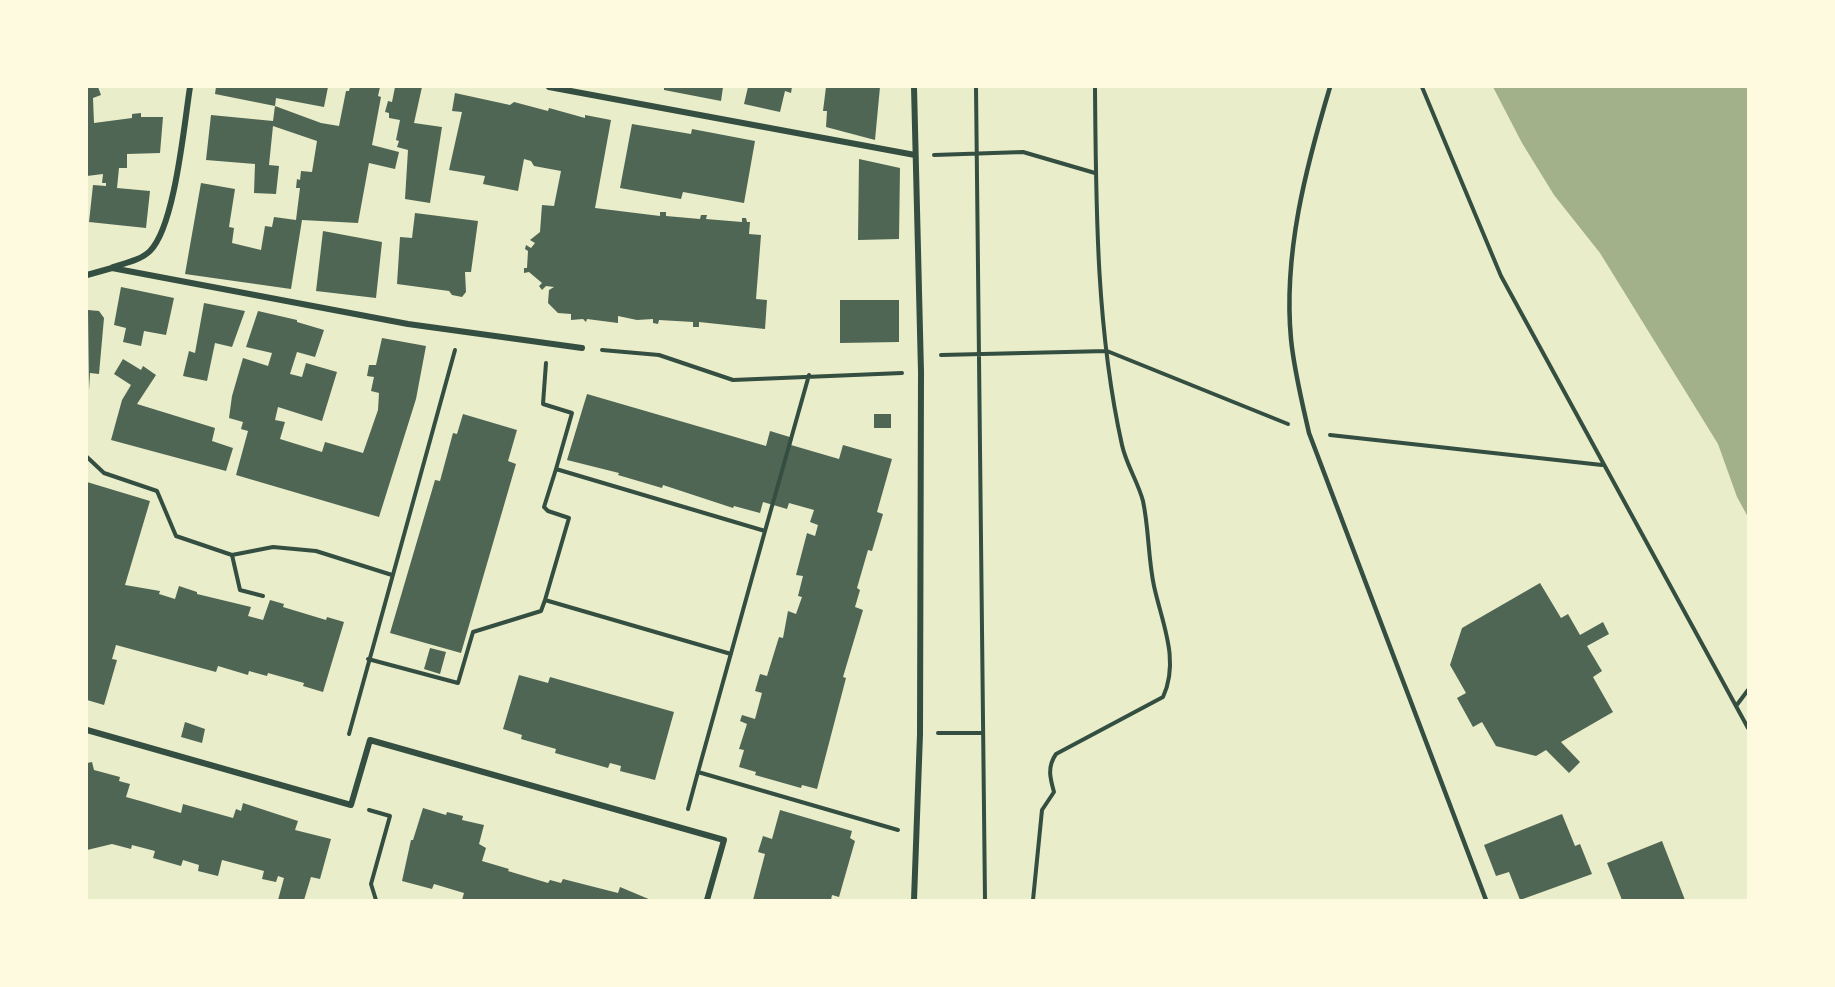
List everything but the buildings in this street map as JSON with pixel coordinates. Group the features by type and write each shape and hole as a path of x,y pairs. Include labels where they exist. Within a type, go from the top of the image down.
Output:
{"street":[{"path":"87,275 139,258 149,252 164,229 190,87"},
{"path":"549,87 915,155"},
{"path":"914,87 921,372 920,734 914,900"},
{"path":"112,268 287,303 460,332 582,348"},
{"path":"87,730 351,805 370,740 724,840 707,900"}],"lane":[{"path":"1330,87 1300,210 1292,262 1291,339 1309,433 1486,900"}],"path":[{"path":"976,87 985,900"},
{"path":"1033,900 1042,810 1054,792 1050,777 1051,761 1056,754 1163,697 1170,683 1166,630 1154,586 1143,500 1122,447 1107,351 1097,241 1095,87"},
{"path":"1422,87 1501,276 1748,728"},
{"path":"915,155 1023,153 1095,172"},
{"path":"370,740 348,734 460,332"},
{"path":"369,659 458,683 473,632 542,611 569,518 548,511 544,507 573,413 543,404 548,344"},
{"path":"582,348 659,355 733,380 921,372"},
{"path":"919,356 1107,351 1309,433 1603,466"},
{"path":"682,828 809,375"},
{"path":"87,457 104,473 157,490 176,536 232,555 273,547 316,551 392,575"},
{"path":"556,469 765,531"},
{"path":"232,555 240,590 263,596"},
{"path":"545,600 731,654"},
{"path":"1736,706 1748,690"},
{"path":"920,734 983,733"},
{"path":"698,772 916,836"},
{"path":"351,805 390,816 371,884 376,900"}],"shaded area":[{"path":"1493,87 1748,87 1748,517 1737,497 1718,444 1600,253 1554,195 1522,143"}]}
